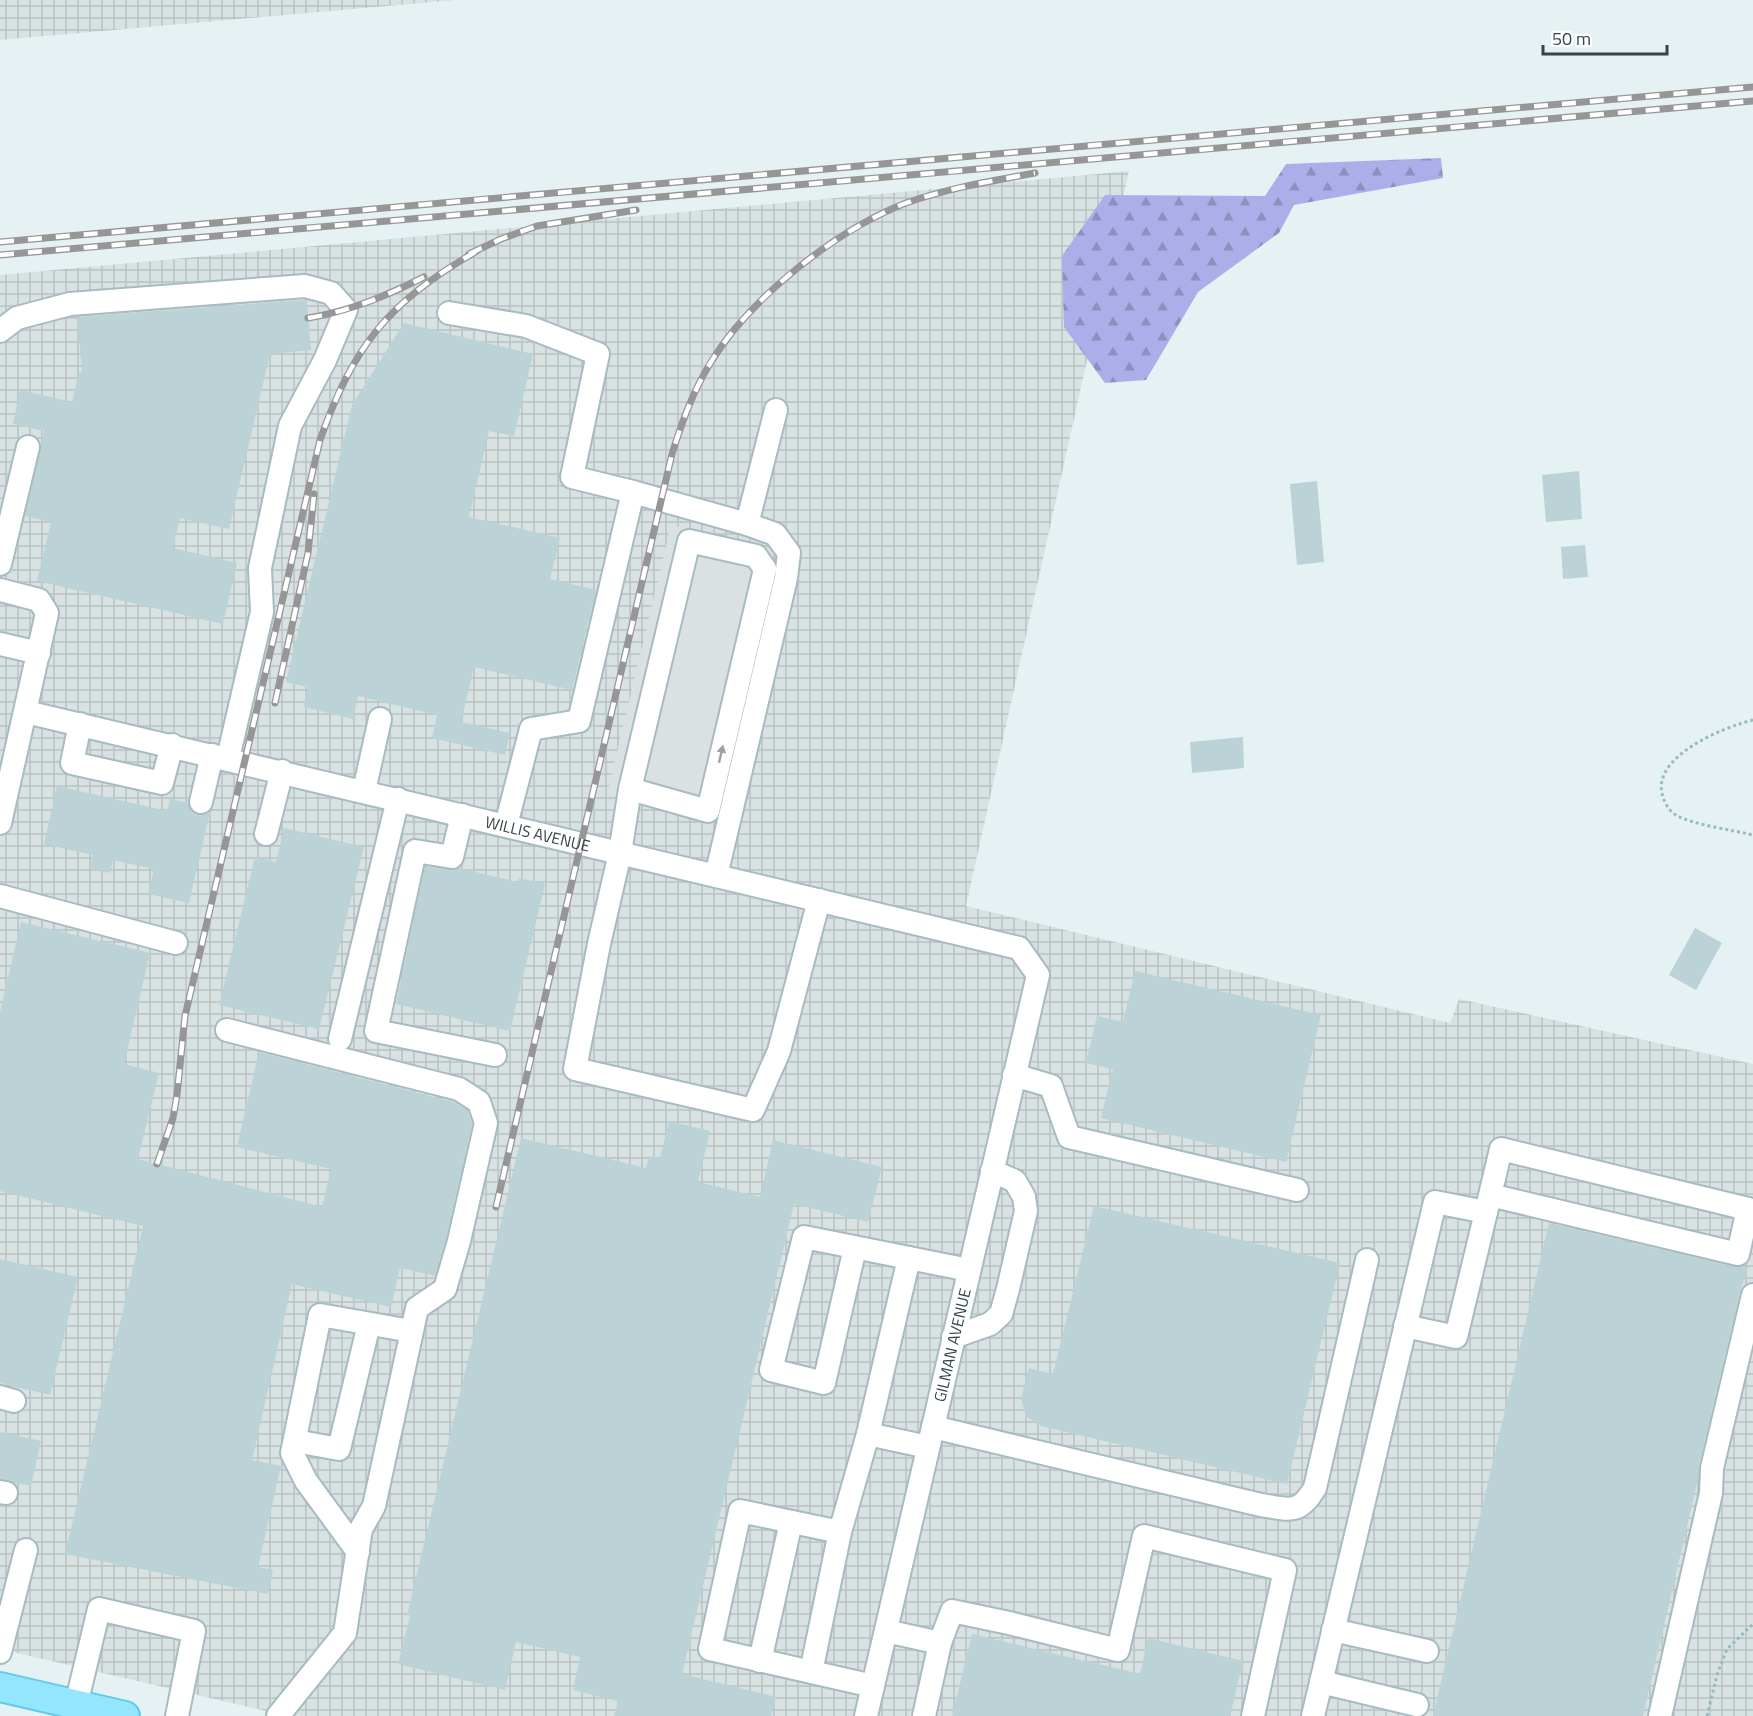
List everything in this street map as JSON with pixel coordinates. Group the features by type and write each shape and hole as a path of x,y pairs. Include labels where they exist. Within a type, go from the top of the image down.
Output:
{"main road":[{"path":"0,1687 125,1716"}],"street":[{"path":"0,331 17,318 70,304 305,286 331,293 346,310 325,360 290,426 260,568 261,612 220,756 201,802"},
{"path":"450,313 526,326 598,354 572,477 747,524 775,534 789,553 786,578 716,876"},
{"path":"747,524 776,410"},
{"path":"0,564 28,447"},
{"path":"506,825 531,729 579,721 633,492"},
{"path":"630,789 708,811 765,569 756,556 689,540 630,789 620,853 575,1069 753,1110 779,1051 819,900"},
{"path":"0,590 39,600 47,613 26,712 3,794 0,823"},
{"path":"0,644 39,653"},
{"name":"WILLIS AVENUE","path":"26,712 220,756 1019,948 1038,975"},
{"path":"364,791 380,719"},
{"path":"80,724 72,763 162,783 172,746"},
{"path":"266,834 282,771"},
{"path":"340,1039 398,799"},
{"path":"462,815 452,857 415,850 376,1031 495,1055"},
{"path":"0,896 176,943"},
{"name":"GILMAN AVENUE","path":"866,1716 1038,975"},
{"path":"227,1030 459,1089 479,1102 486,1123 459,1241 445,1289 417,1308 374,1506 361,1530 345,1633 278,1716"},
{"path":"1014,1075 1051,1086 1069,1137 1297,1190"},
{"path":"1313,1716 1405,1326 1435,1202 1488,1204 1746,1258 1748,1209 1501,1149 1488,1204 1456,1337 1405,1326"},
{"path":"953,1337 990,1324 1001,1314 1016,1256 1026,1211 1024,1197 1015,1181 992,1171"},
{"path":"855,1248 824,1383 771,1370 804,1237 969,1270"},
{"path":"811,1672 840,1532 868,1434 909,1258"},
{"path":"868,1434 930,1437 1261,1505 1291,1509 1298,1507 1305,1504 1315,1488 1367,1260"},
{"path":"1660,1716 1711,1493 1712,1467 1753,1295"},
{"path":"358,1552 306,1481 292,1453 320,1315 411,1331"},
{"path":"295,1441 339,1449 369,1324"},
{"path":"840,1532 740,1512 710,1649 873,1686"},
{"path":"760,1661 791,1522"},
{"path":"924,1716 940,1643 952,1611 1118,1650 1144,1536 1286,1570 1253,1716"},
{"path":"0,1652 26,1550"},
{"path":"76,1705 99,1609 194,1631 177,1716"},
{"path":"1333,1630 1427,1651"},
{"path":"886,1631 940,1643"},
{"path":"1321,1682 1417,1705"}],"path":[{"path":"1753,720 1733,725 1700,740 1674,761 1664,776 1660,790 1674,815 1753,835"},
{"path":"1707,1716 1717,1675 1727,1649 1753,1624"}],"shaded area":[{"path":"0,0 455,0 0,40"},
{"path":"1129,171 966,906 1450,1023 1459,999 1753,1064 1753,1716 287,1716 0,1649 0,275"},
{"path":"671,525 764,548 773,561 715,819 607,794"}],"green space":[{"path":"1441,158 1443,178 1294,205 1279,233 1198,292 1146,380 1105,383 1064,327 1062,256 1105,195 1265,196 1286,164"}],"building":[{"path":"307,300 311,350 270,354 229,529 180,518 173,548 237,563 223,624 37,581 51,522 25,516 44,431 13,424 20,390 72,402 79,373 82,371 77,317"},
{"path":"404,323 533,354 514,436 489,431 469,517 560,538 550,579 596,590 572,690 474,667 461,722 510,733 505,755 432,738 437,715 358,696 353,719 304,707 308,687 286,682 352,405"},
{"path":"1579,471 1582,519 1546,522 1542,475"},
{"path":"1317,481 1324,562 1297,565 1290,484"},
{"path":"1585,545 1588,577 1563,579 1561,547"},
{"path":"1243,737 1244,768 1192,773 1190,742"},
{"path":"57,786 167,811 170,799 188,803 191,811 197,815 210,812 189,903 148,894 154,869 113,860 110,873 90,868 93,855 44,844"},
{"path":"284,828 364,847 319,1029 219,1005 255,857 276,862"},
{"path":"425,866 450,870 459,868 518,882 519,878 545,884 510,1031 396,1004"},
{"path":"21,922 150,953 124,1064 159,1073 138,1159 322,1207 331,1169 237,1147 259,1052 454,1102 468,1111 472,1124 435,1276 400,1268 391,1307 292,1284 252,1460 281,1466 258,1567 273,1570 268,1594 65,1554 143,1226 0,1191 0,1012"},
{"path":"1695,928 1722,943 1696,990 1669,975"},
{"path":"1135,971 1321,1015 1286,1162 1101,1118 1113,1069 1086,1063 1097,1016 1123,1022"},
{"path":"669,1121 710,1131 698,1182 760,1197 773,1140 882,1167 868,1222 794,1204 682,1674 776,1697 771,1716 614,1716 618,1701 573,1690 580,1657 516,1642 505,1690 398,1664 410,1616 407,1615 521,1138 646,1168 649,1156 660,1158"},
{"path":"1094,1206 1340,1263 1287,1484 1041,1426 1026,1416 1021,1399 1029,1368 1053,1374"},
{"path":"1549,1223 1735,1267 1748,1267 1699,1465 1698,1479 1643,1716 1433,1716"},
{"path":"0,1259 78,1277 50,1395 0,1383"},
{"path":"0,1432 41,1441 31,1486 0,1479"},
{"path":"972,1634 1140,1674 1148,1638 1243,1661 1230,1716 952,1716"}],"railway":[{"path":"0,242 1753,87"},
{"path":"0,255 1753,101"},
{"path":"496,1207 672,454 699,384 711,362 748,314 797,269 851,230 906,203 938,193 1035,173"},
{"path":"469,254 537,226 636,210"},
{"path":"157,1164 173,1118 185,1016 320,440 346,377 361,351 378,329 420,289 477,251"},
{"path":"308,318 368,302 424,277"},
{"path":"275,703 308,553 314,494"}]}
